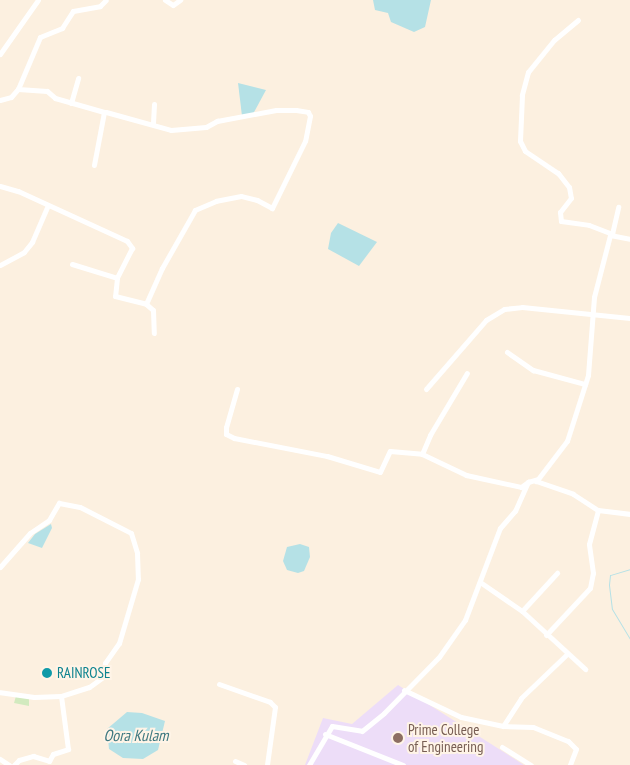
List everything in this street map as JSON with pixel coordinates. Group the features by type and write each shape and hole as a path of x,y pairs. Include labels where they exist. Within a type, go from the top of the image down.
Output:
{"street":[{"path":"0,54 38,0"},
{"path":"0,100 11,97 18,89 40,37 62,28 74,11 100,6 106,0"},
{"path":"165,0 173,5 180,0"},
{"path":"578,20 554,40 528,72 522,95 520,141 525,151 558,174 569,187 571,198 560,212 561,221 589,225 630,239"},
{"path":"71,103 78,78"},
{"path":"18,89 47,91 71,103 104,112 94,165"},
{"path":"152,123 154,104"},
{"path":"106,112 152,123 171,130 206,127 217,121 276,110 308,112 310,116 306,141 272,208 257,200 241,196 216,201 195,210 162,268 146,304"},
{"path":"0,186 18,190 127,241 132,248 117,278 115,296 146,304 155,312 154,333"},
{"path":"0,265 24,252 32,242 48,205"},
{"path":"237,389 226,428 226,434 234,438 327,456 380,472 390,451 422,454 466,475 521,486 538,479 567,441 585,384 596,284 612,234 618,207"},
{"path":"72,264 117,278"},
{"path":"426,389 494,314 522,307 594,312 630,318"},
{"path":"507,352 533,370 585,384"},
{"path":"422,454 430,435 467,373"},
{"path":"538,479 536,480 573,494 598,510 630,514"},
{"path":"310,765 325,734 332,726 362,730 384,713 404,690 439,657 465,620 480,582 491,544 514,511 528,482"},
{"path":"0,568 30,533 49,520 59,503 80,508 131,533 137,552 138,579 119,644 105,663 103,677 89,687 61,696 34,697 0,692"},
{"path":"546,635 590,588 593,573 589,544 598,510"},
{"path":"522,612 557,573"},
{"path":"480,582 522,612 585,669"},
{"path":"503,726 522,698 567,654"},
{"path":"219,684 270,702 275,707 267,765"},
{"path":"404,690 460,716 503,726 534,727 568,740 576,749 570,765"},
{"path":"14,765 19,760 33,756 50,761 53,754 68,749 61,696"},
{"path":"325,734 403,765"},
{"path":"502,747 531,765"},
{"path":"0,759 9,765"},
{"path":"235,761 244,765"}],"shaded area":[{"name":"Prime College of Engineering","path":"398,685 524,765 305,765 323,718 352,724"}],"green space":[{"path":"16,696 29,697 29,706 14,703"}],"water":[{"path":"373,0 431,0 425,27 414,32 391,22 388,13 375,10"},
{"path":"238,83 266,90 253,114 242,116"},
{"path":"338,223 377,242 359,266 328,249 331,233"},
{"path":"51,524 52,528 42,548 28,543 35,534"},
{"path":"300,544 309,547 310,557 304,571 298,573 287,570 283,561 287,547"},
{"name":"Oora Kulam","path":"127,712 142,713 165,721 158,750 143,759 123,758 109,749 107,729"}],"waterway":[{"path":"630,569 610,575 609,585 612,609 630,639"}],"place":[{"name":"RAINROSE","path":"47,673"},
{"name":"Prime College of Engineering","path":"398,738"}]}
